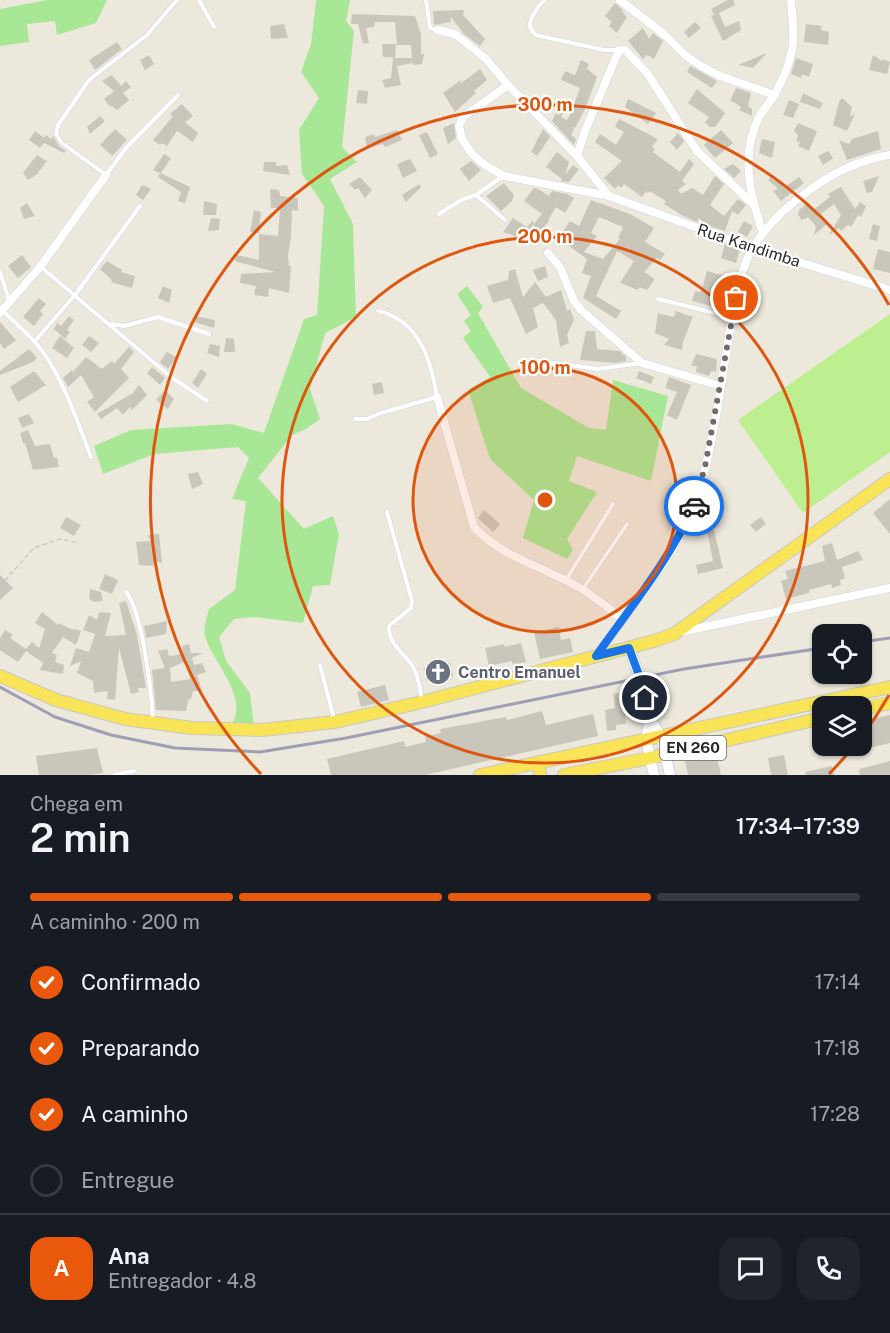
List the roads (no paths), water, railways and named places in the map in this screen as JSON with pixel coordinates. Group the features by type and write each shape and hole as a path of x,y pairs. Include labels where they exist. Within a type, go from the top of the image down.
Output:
{"main road":[{"path":"0,676 56,700 125,719 153,724 209,729 262,730 335,723 629,648 674,634 890,479"},
{"name":"EN 260","path":"480,775 539,769 646,739 890,687"},
{"path":"872,707 890,703"},
{"name":"EN 260","path":"564,775 650,758 812,720"}],"street":[{"path":"763,234 753,204 747,166 750,145 759,117 775,94 793,43 791,0"},
{"path":"625,2 685,55 701,66 720,76 775,94"},
{"path":"438,30 455,34 486,59 577,156 609,196"},
{"path":"577,156 585,130 619,50 625,50 647,74 697,151 753,204"},
{"path":"504,176 472,154 462,140 459,126 469,112 508,85"},
{"path":"596,656 673,546 697,499 721,386 732,318 741,279 753,248 780,213 817,185 842,170 869,159 890,155"},
{"path":"1,312 40,267 106,175"},
{"name":"Rua Kandimba","path":"504,176 609,196 753,248 890,290"},
{"path":"548,253 560,267 574,301 581,310 642,363 721,386"},
{"path":"437,397 474,527 483,537 583,590 623,619"},
{"path":"674,634 890,588"},
{"path":"629,648 640,678 650,718 661,736 670,775"},
{"path":"650,718 646,739 654,775"}],"lane":[{"path":"177,0 147,35 89,80 56,129 56,134 62,143 106,175 126,148 178,95"},
{"path":"199,0 214,27"},
{"path":"426,0 430,28 438,30"},
{"path":"544,0 531,18 529,25 531,32 604,50 619,50"},
{"path":"439,214 461,200 476,195 504,176"},
{"path":"476,195 505,220"},
{"path":"35,341 75,295 140,206"},
{"path":"40,267 171,377 207,401"},
{"path":"0,272 10,302"},
{"path":"658,299 732,318"},
{"path":"355,419 367,419 437,397 428,358 414,333 392,314 378,311"},
{"path":"1,312 35,341 49,362 70,404 90,457"},
{"path":"110,324 124,326 158,317 208,334"},
{"path":"539,361 598,369 642,363"},
{"path":"565,580 613,504"},
{"path":"387,512 412,601 411,608 389,626 389,634 396,648 417,675 422,702"},
{"path":"583,590 627,524"},
{"path":"126,592 132,598 143,644 151,691 153,724"},
{"path":"320,665 335,723"},
{"path":"114,775 134,771"}],"railway":[{"path":"872,640 890,638"},
{"path":"0,687 55,717 111,735 175,748 260,752 346,738 684,669 812,650"}],"place":[{"name":"Centro Emanuel","path":"438,672"}]}
